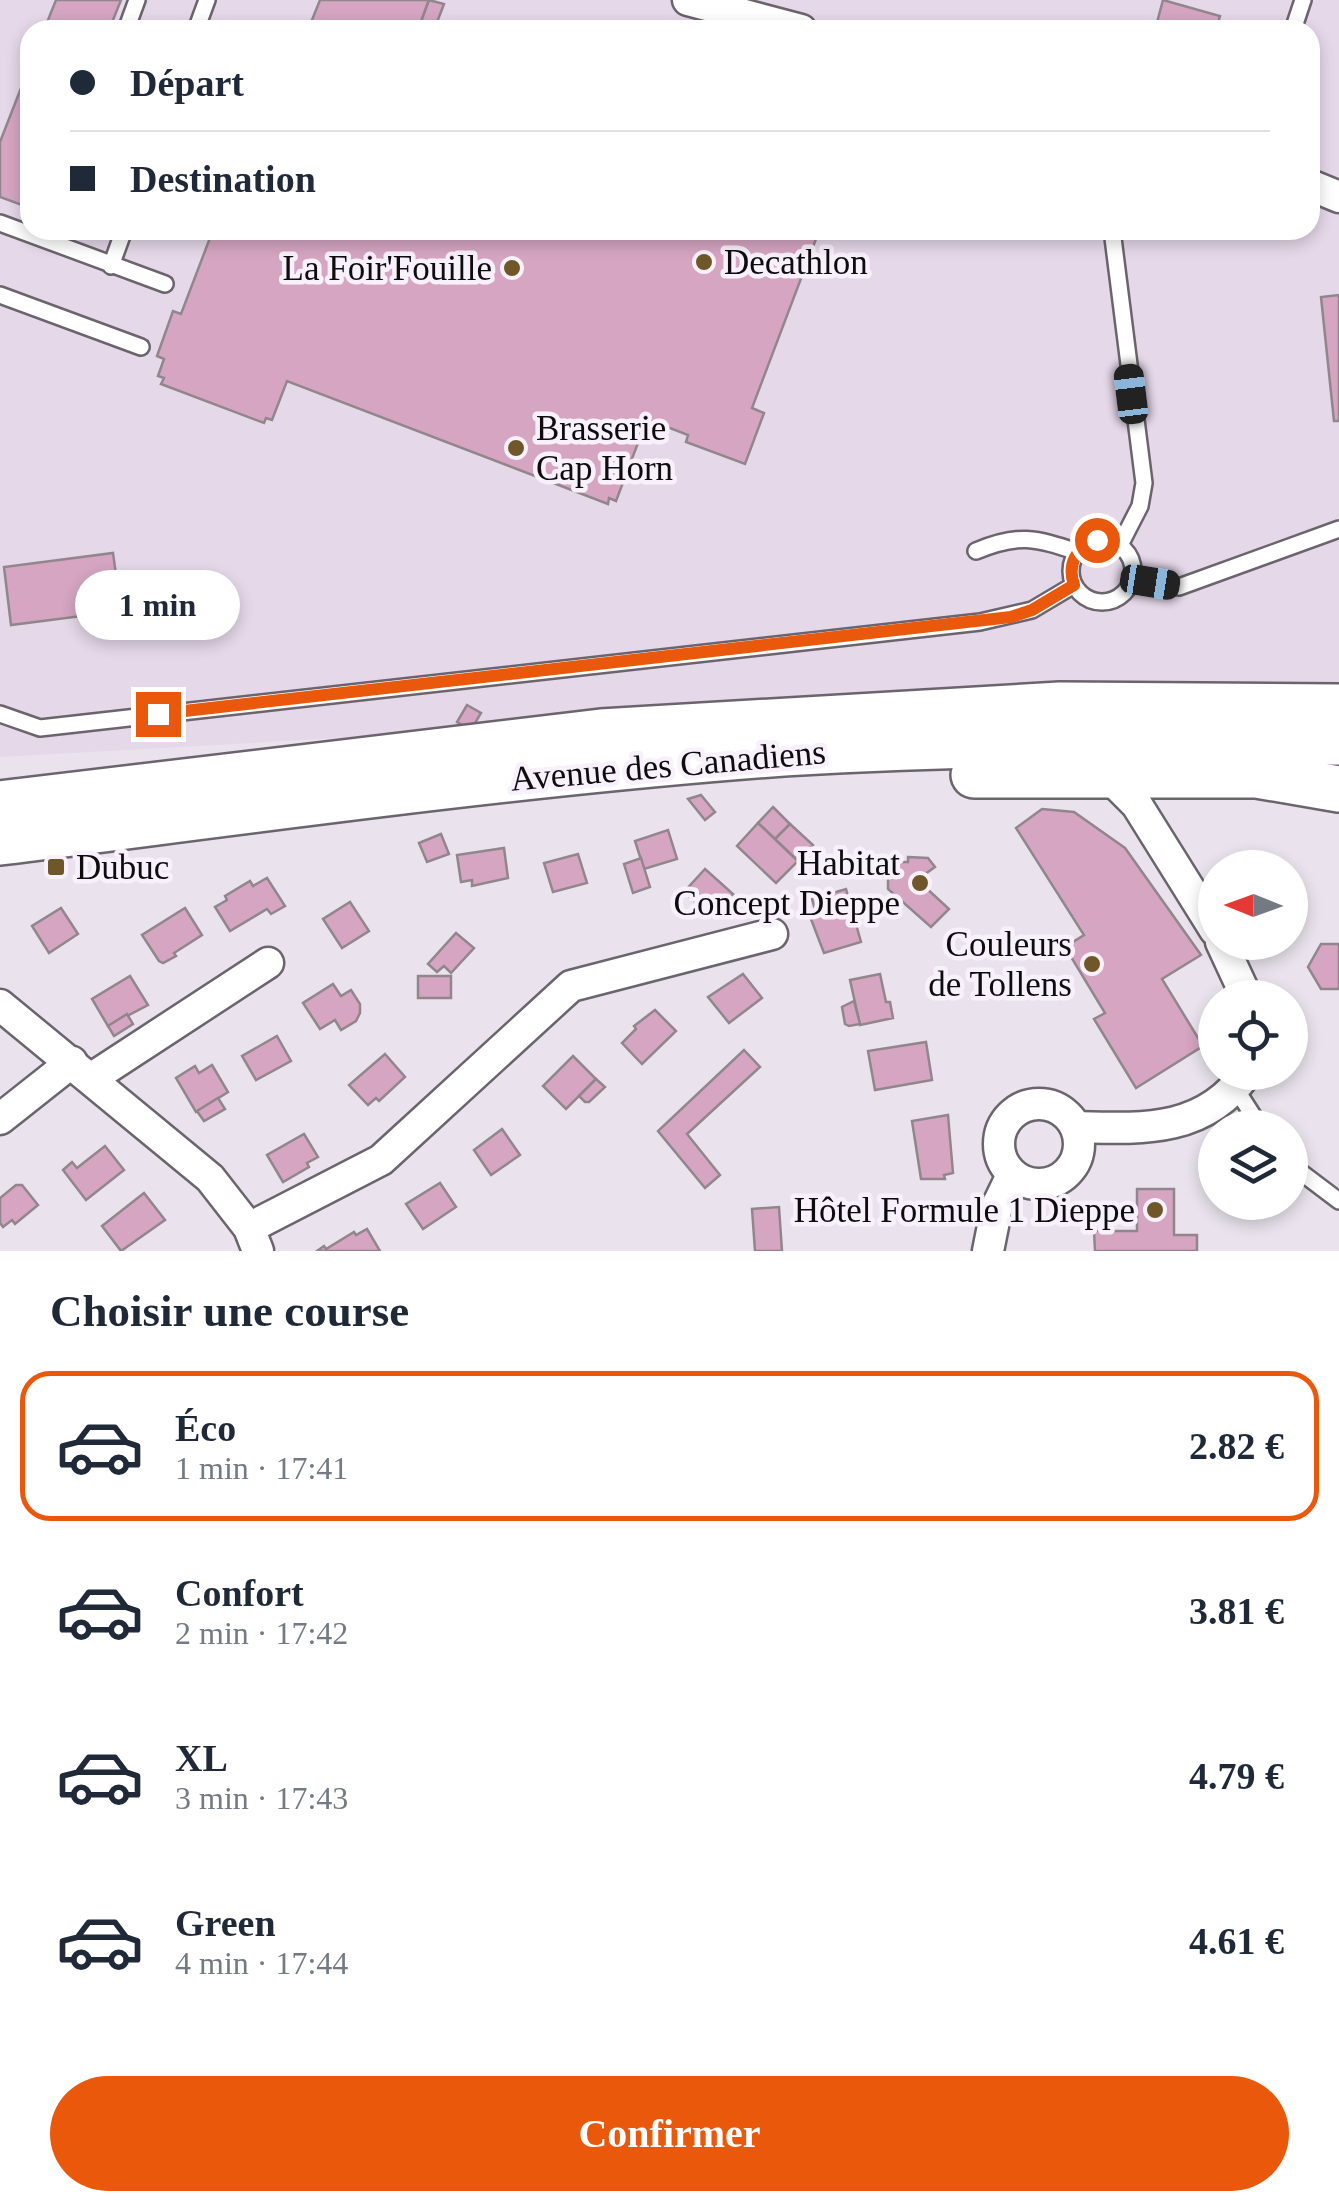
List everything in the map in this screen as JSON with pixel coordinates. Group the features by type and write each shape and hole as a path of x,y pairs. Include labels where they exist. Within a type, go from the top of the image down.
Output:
{"main road":[{"path":"1060,705 1339,682"},
{"name":"Avenue des Canadiens","path":"0,804 602,732 1060,705 1339,707"},
{"name":"Avenue des Canadiens","path":"0,842 486,781 741,756 1096,742 1339,742"},
{"path":"741,756 780,775 1257,775 1339,789"}],"street":[{"path":"688,0 763,20"},
{"path":"1106,775 1136,806 1198,903"},
{"path":"0,1005 210,1178 254,1240 382,1160 571,986 772,934"},
{"path":"0,1119 268,962"},
{"path":"1076,1126 1162,1126 1206,1113 1230,1090"},
{"path":"1046,1103 1062,1110 1076,1126 1085,1168 1060,1179 1037,1185 1012,1175 998,1152 1000,1129 1018,1108 1046,1103"},
{"path":"988,1251 997,1206 1012,1175"}],"lane":[{"path":"59,240 112,266 165,284"},
{"path":"112,266 121,240"},
{"path":"1113,240 1144,483 1140,506 1120,545"},
{"path":"0,294 142,347"},
{"path":"1133,577 1179,587 1339,528"},
{"path":"976,552 1004,539 1030,537 1078,552"},
{"path":"1097,540 1120,545 1131,559 1133,577 1124,594 1106,602 1088,599 1074,585 1072,566 1078,552 1097,540"},
{"path":"0,714 40,728 980,622 1032,610 1074,585"},
{"path":"1308,1178 1339,1201"}],"shaded area":[{"path":"0,0 1339,0 1339,682 0,757"}],"building":[{"path":"56,0 121,0 113,20 48,20"},
{"path":"320,0 429,0 422,20 312,20"},
{"path":"429,0 444,4 438,20 422,20"},
{"path":"1163,0 1220,16 1219,20 1158,20"},
{"path":"20,91 20,204 0,197 0,142"},
{"path":"209,240 816,240 752,408 764,413 745,464 686,442 688,435 647,419 616,501 609,498 608,504 287,381 272,420 266,418 264,423 161,384 164,378 158,376 164,359 157,356 173,311 181,314"},
{"path":"1339,295 1339,421 1334,421 1321,297"},
{"path":"113,553 121,611 11,625 4,567"},
{"path":"467,705 481,713 471,730 457,722"},
{"path":"701,795 715,812 705,820 688,799"},
{"path":"773,807 790,824 775,839 758,823"},
{"path":"1042,809 1074,812 1125,848 1198,951 1198,957 1162,979 1198,1038 1198,1049 1136,1088 1094,1019 1105,1013 1065,947 1084,935 1016,828"},
{"path":"758,823 798,861 776,883 737,846"},
{"path":"790,824 813,845 798,861 775,839"},
{"path":"668,830 677,859 644,869 635,841"},
{"path":"441,834 449,854 427,862 419,843"},
{"path":"504,848 508,878 472,886 472,880 461,882 457,855"},
{"path":"578,854 587,883 553,892 544,863"},
{"path":"908,857 928,858 935,867 921,877 924,886 949,909 931,927 888,889 888,862 908,862"},
{"path":"641,858 650,887 633,893 624,864"},
{"path":"705,869 733,894 712,917 684,892"},
{"path":"267,878 285,906 271,914 267,909 230,931 215,907 250,881 253,886"},
{"path":"846,889 861,942 824,953 809,914 816,913 812,899"},
{"path":"350,902 369,931 342,948 323,919"},
{"path":"61,908 78,934 49,953 32,926"},
{"path":"185,908 202,935 163,963 142,935"},
{"path":"456,933 474,948 451,973 444,966 437,972 428,964"},
{"path":"1321,944 1339,944 1339,989 1321,989 1308,967"},
{"path":"743,974 762,998 729,1023 708,997"},
{"path":"880,974 893,1018 860,1025 850,980"},
{"path":"130,976 148,1005 108,1026 92,999"},
{"path":"418,976 451,976 451,998 418,998"},
{"path":"333,984 341,996 351,990 360,1004 360,1013 356,1021 341,1030 335,1020 320,1029 303,1003"},
{"path":"854,1001 860,1024 849,1026 845,1024 842,1007"},
{"path":"655,1010 676,1031 642,1064 622,1043 636,1029 634,1026"},
{"path":"127,1014 133,1024 114,1036 108,1026"},
{"path":"277,1036 291,1061 256,1080 242,1056"},
{"path":"926,1042 932,1080 875,1090 868,1051"},
{"path":"744,1050 760,1067 687,1134 720,1175 705,1188 658,1131"},
{"path":"385,1054 405,1077 379,1101 376,1098 368,1105 349,1085"},
{"path":"573,1056 596,1079 566,1109 543,1086"},
{"path":"212,1065 228,1092 196,1112 176,1078 195,1066 199,1073"},
{"path":"596,1079 605,1087 585,1102 579,1096"},
{"path":"218,1098 225,1109 204,1121 197,1111"},
{"path":"948,1115 953,1173 944,1175 945,1179 921,1179 912,1121"},
{"path":"502,1129 520,1155 491,1175 474,1150"},
{"path":"304,1134 318,1157 283,1182 267,1155"},
{"path":"105,1146 124,1170 86,1200 63,1170 72,1162 77,1168"},
{"path":"440,1183 456,1207 423,1229 406,1204"},
{"path":"16,1185 22,1185 38,1205 15,1224 12,1220 3,1227 0,1198"},
{"name":"Hôtel Formule 1 Dieppe","path":"1137,1189 1174,1189 1174,1235 1197,1235 1197,1251 1095,1251 1094,1231 1137,1231"},
{"path":"144,1193 165,1220 121,1251 102,1226"},
{"path":"779,1207 782,1251 755,1251 752,1209"},
{"path":"367,1229 380,1251 317,1251 354,1232 356,1235"}],"place":[{"name":"Decathlon","path":"704,262"},
{"name":"La Foir'Fouille","path":"512,268"},
{"name":"Brasserie Cap Horn","path":"516,448"},
{"name":"Dubuc","path":"56,867"},
{"name":"Habitat Concept Dieppe","path":"920,883"},
{"name":"Couleurs de Tollens","path":"1092,964"},
{"name":"Hôtel Formule 1 Dieppe","path":"1155,1210"}],"route":[{"path":"158,714 1011,617 1032,610 1074,585 1071,570 1075,556 1086,544 1097,540"}]}
